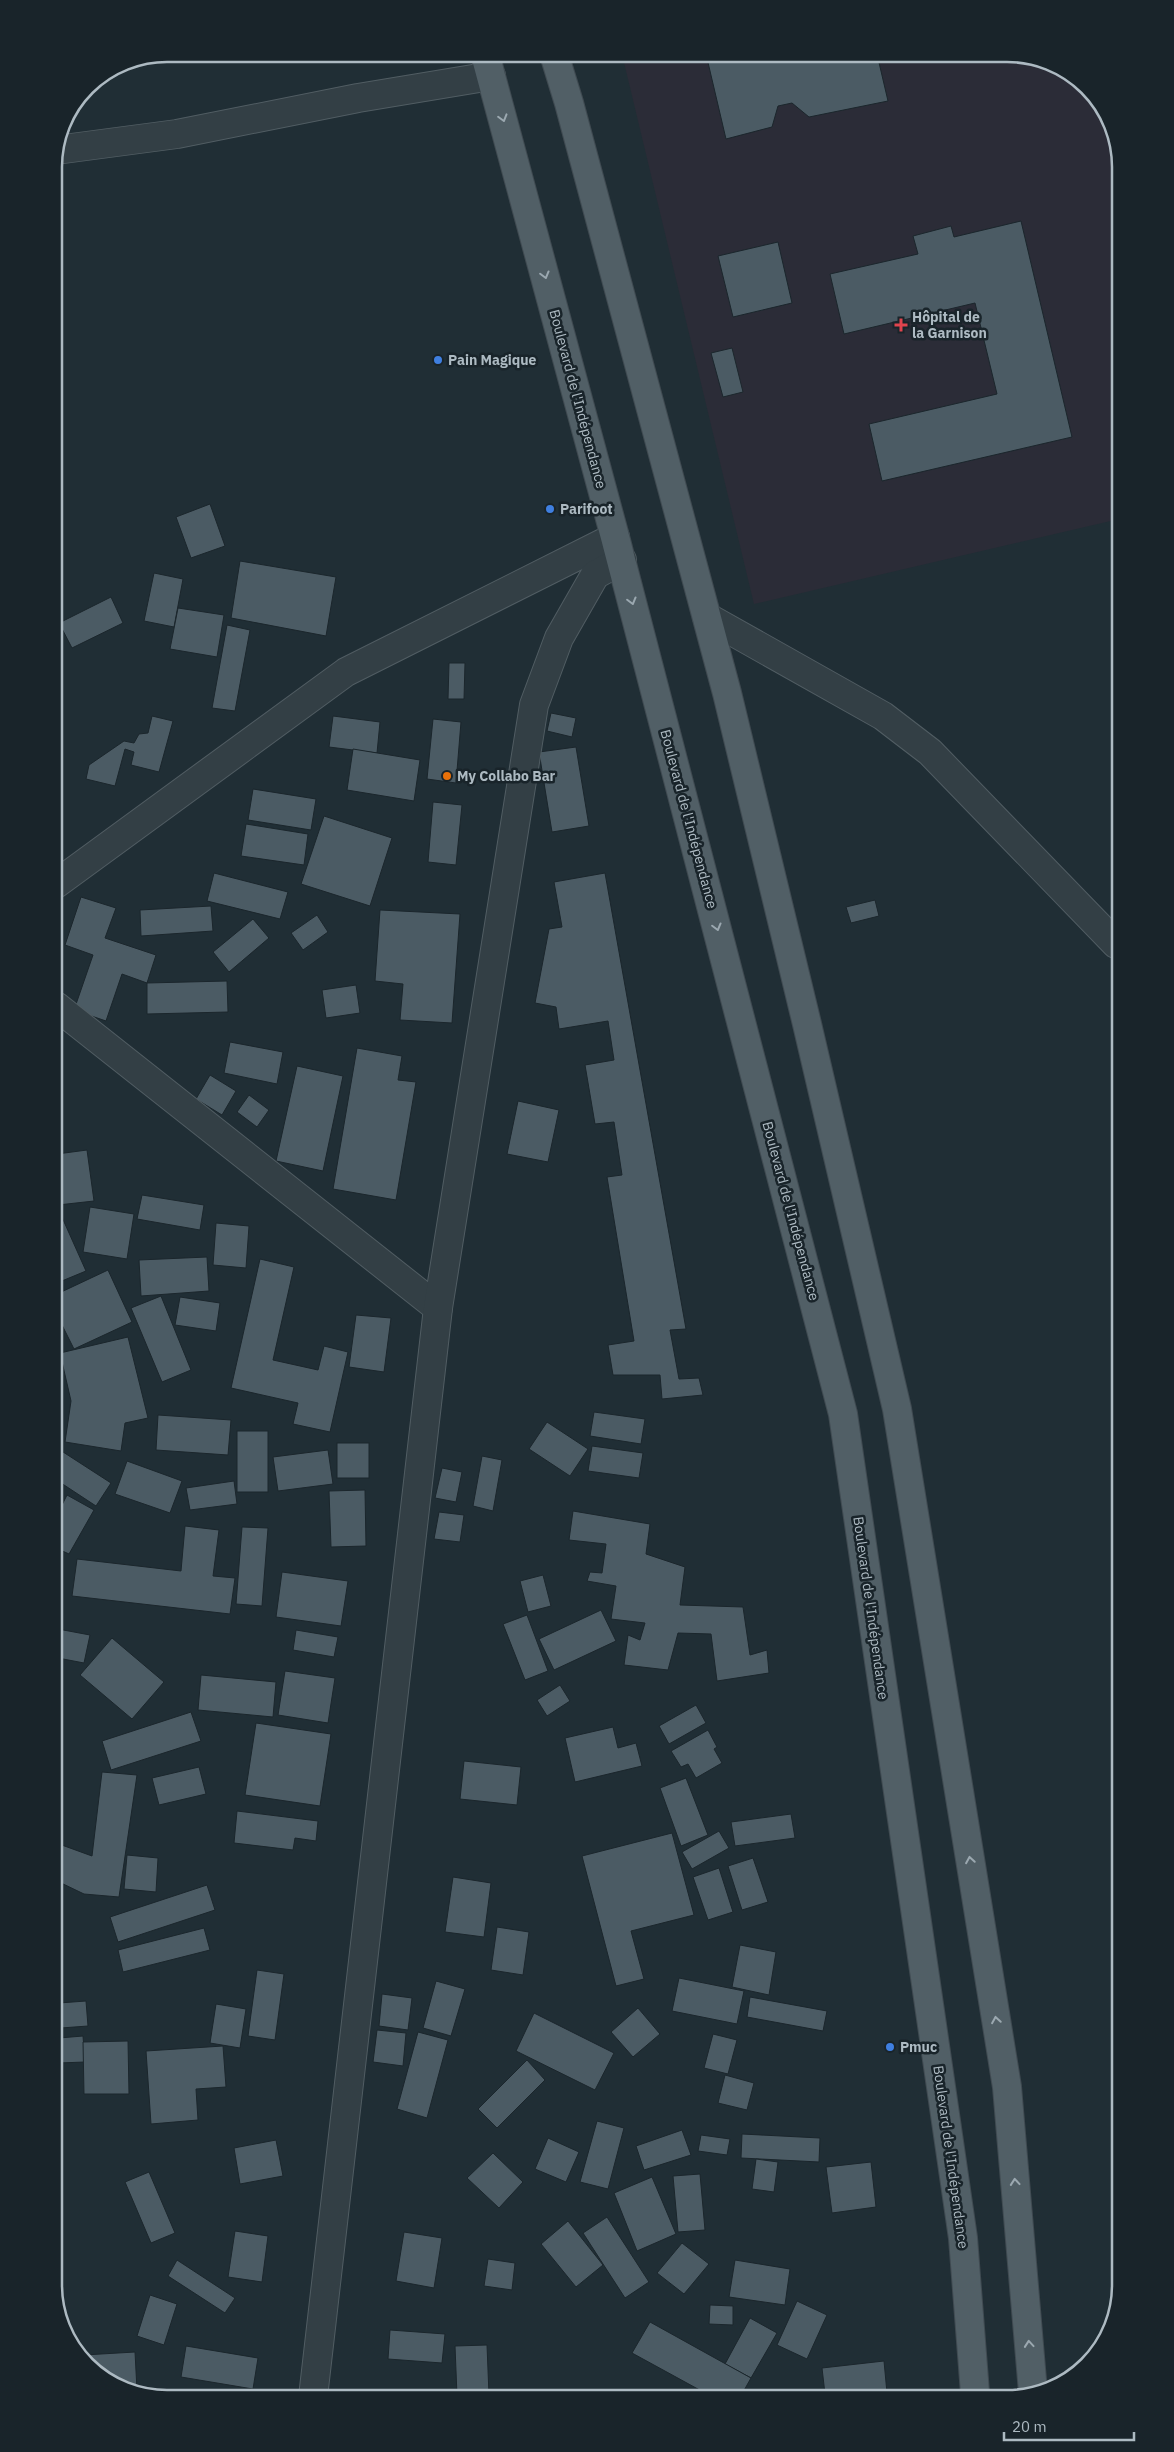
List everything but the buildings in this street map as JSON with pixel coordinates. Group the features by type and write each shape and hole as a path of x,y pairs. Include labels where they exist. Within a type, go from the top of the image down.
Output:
{"main road":[{"path":"557,63 707,618 808,1024 897,1409 1007,2087 1032,2386"},
{"name":"Boulevard de l'Indépendance","path":"488,65 618,549 843,1414 963,2238 975,2390"}],"street":[{"path":"65,149 177,134 358,98 488,65"},
{"path":"63,879 346,672 618,549"},
{"path":"314,2389 438,1308 534,705 559,638 595,575 618,549"},
{"path":"707,618 883,716 930,752 1112,940"},
{"path":"63,1011 438,1308"}],"shaded area":[{"name":"Hôpital de la Garnison","path":"624,63 1013,63 1047,70 1070,84 1090,104 1104,127 1112,167 1112,521 754,604"}],"place":[{"name":"Hôpital de la Garnison","path":"901,325"},
{"name":"Pain Magique","path":"438,360"},
{"name":"Parifoot","path":"550,509"},
{"name":"My Collabo Bar","path":"447,776"},
{"name":"Pmuc","path":"890,2047"}]}
